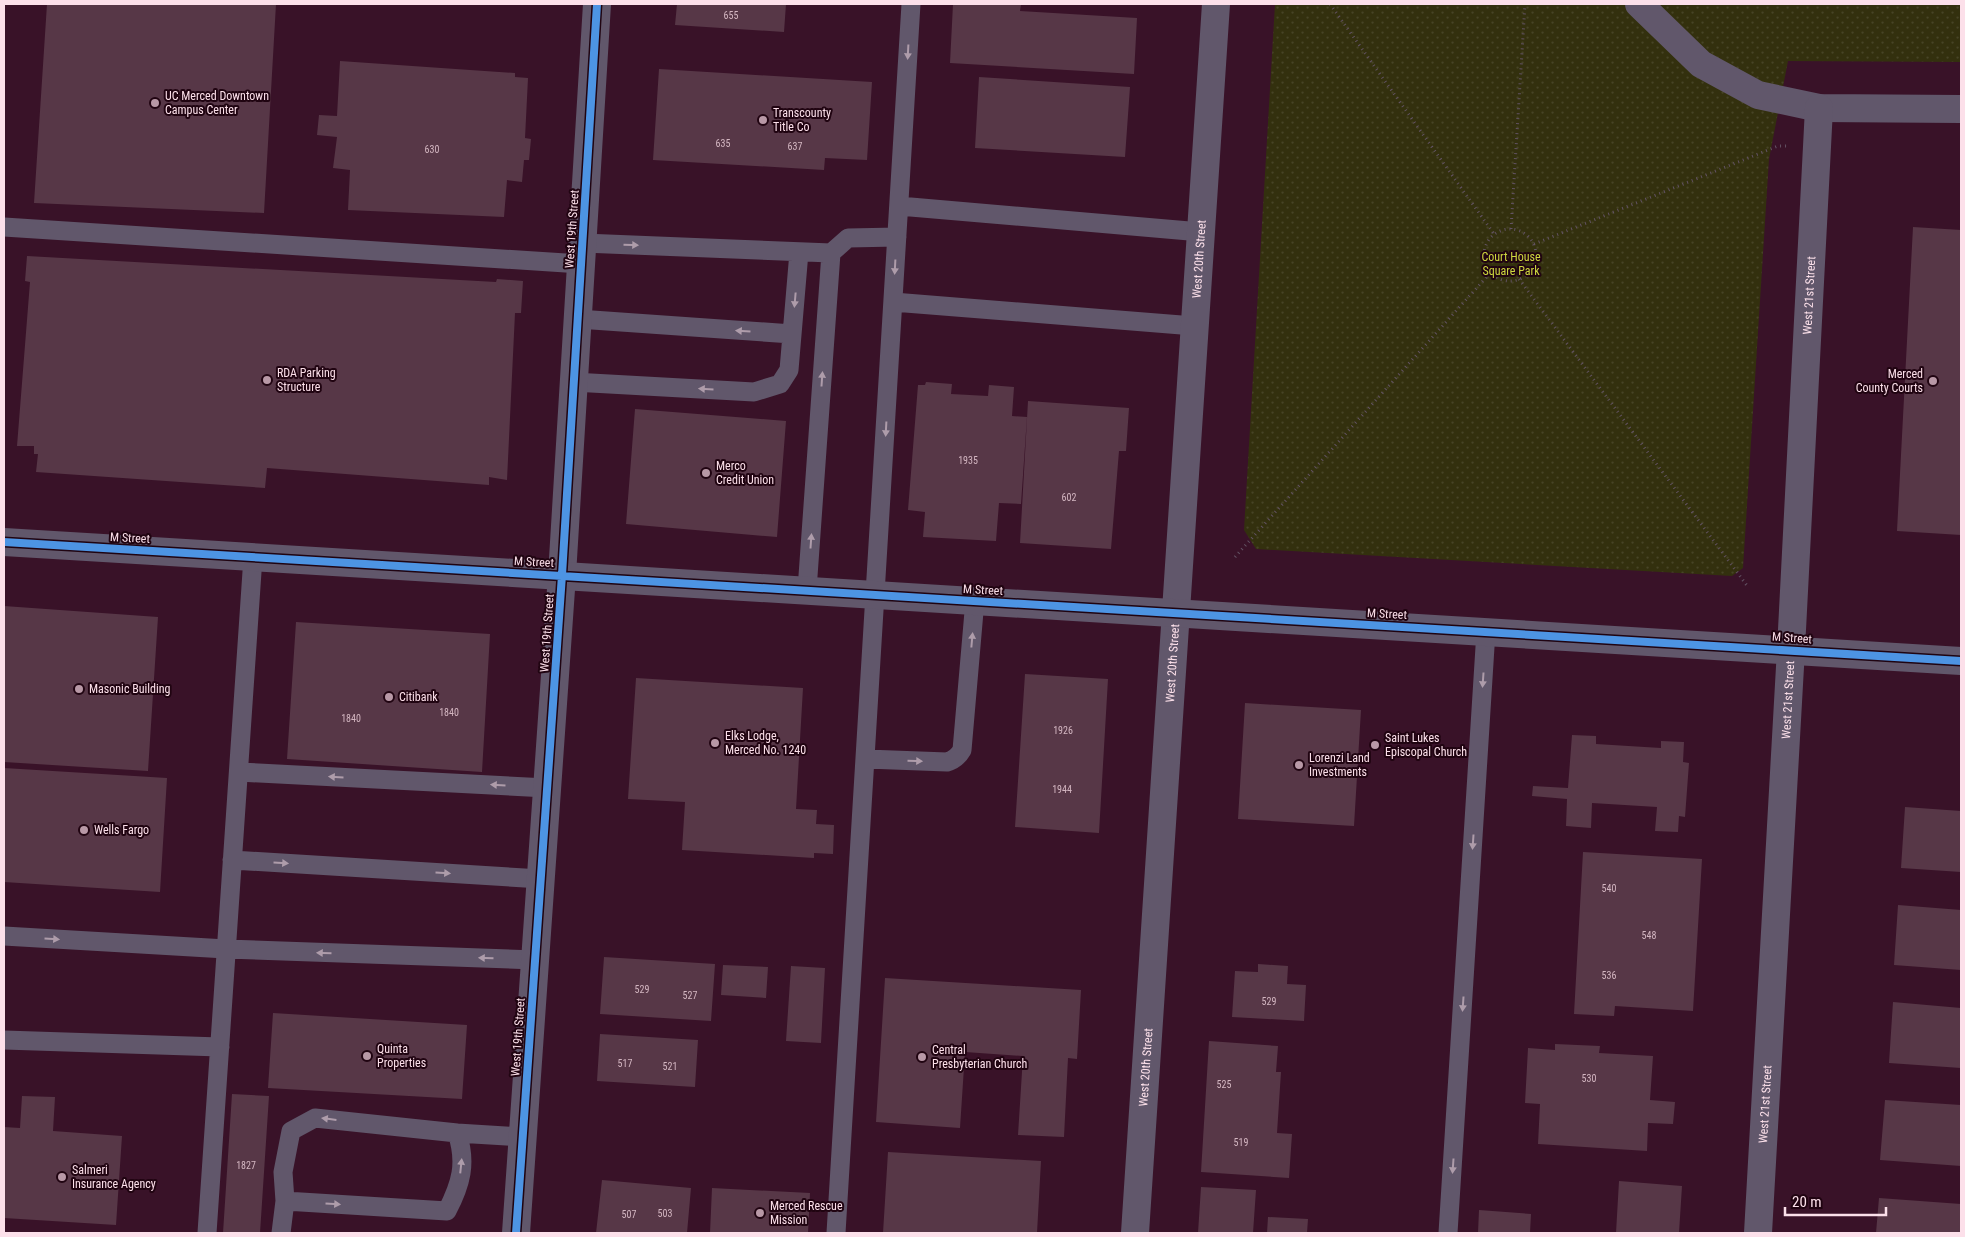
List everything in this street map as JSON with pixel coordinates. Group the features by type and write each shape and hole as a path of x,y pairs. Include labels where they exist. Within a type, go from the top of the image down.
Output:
{"street":[{"name":"West 19th Street","path":"516,1233 562,575 597,4"},
{"name":"West 20th Street","path":"1135,1233 1216,4"},
{"path":"1640,4 1701,64 1758,95 1819,108 1961,109"},
{"name":"West 21st Street","path":"1758,1233 1819,108"},
{"name":"M Street","path":"4,542 1961,660"}],"lane":[{"path":"836,1233 911,4"},
{"path":"899,206 1201,232"},
{"path":"4,226 582,254 831,253 848,238 897,237"},
{"path":"574,382 754,392 780,384 789,370 799,252"},
{"path":"807,590 831,253"},
{"path":"893,302 1194,326"},
{"path":"578,319 792,334"},
{"path":"207,1233 253,556"},
{"path":"866,759 947,762 959,755 962,750 975,600"},
{"path":"1448,1233 1486,631"},
{"path":"239,772 547,788"},
{"path":"232,860 541,878"},
{"path":"4,936 226,949 535,960"},
{"path":"4,1040 220,1047"},
{"path":"281,1233 285,1201 283,1172 291,1131 315,1118 522,1138"},
{"path":"285,1201 447,1211 459,1188 463,1151 457,1133"}],"path":[{"path":"1330,4 1494,234"},
{"path":"1511,229 1525,4"},
{"path":"1534,244 1778,146 1817,146"},
{"path":"1511,229 1525,233 1534,244 1537,252 1536,261 1527,275 1519,279 1504,280 1491,272 1486,265 1484,257 1488,241 1494,234 1511,229"},
{"path":"1235,557 1491,272"},
{"path":"1519,279 1748,587"}],"green space":[{"name":"Court House Square Park","path":"1275,4 1961,4 1961,62 1788,61 1769,159 1743,568 1732,576 1256,549 1244,530"}],"building":[{"name":"UC Merced Downtown Campus Center","path":"47,4 276,4 264,213 34,203"},
{"path":"677,4 786,4 784,32 675,25"},
{"path":"953,4 1021,4 1020,11 1137,18 1134,74 950,63"},
{"path":"340,61 515,73 515,77 528,78 525,138 531,139 529,160 524,160 522,182 507,180 504,217 348,210 350,170 333,168 337,137 317,135 319,115 337,116"},
{"name":"Transcounty Title Co","path":"659,69 872,82 867,160 825,158 824,170 653,160"},
{"path":"979,77 1130,87 1125,157 975,148"},
{"name":"Merced County Courts","path":"1913,227 1961,230 1961,535 1897,531"},
{"name":"RDA Parking Structure","path":"27,256 496,282 497,279 523,281 521,313 515,313 507,480 489,477 489,485 267,468 265,488 36,472 38,454 34,454 34,446 17,446 30,282 25,281"},
{"path":"926,382 952,384 951,394 988,396 989,385 1014,387 1012,416 1027,417 1021,504 999,503 996,541 923,537 925,512 908,510 918,385 925,385"},
{"path":"1028,401 1129,408 1126,451 1119,451 1111,549 1020,543"},
{"name":"Merco Credit Union","path":"635,409 786,421 777,537 626,524"},
{"name":"Masonic Building","path":"4,606 158,617 148,771 4,762"},
{"name":"Citibank","path":"296,622 490,634 482,772 287,759"},
{"path":"1025,674 1108,679 1099,833 1015,827"},
{"name":"Elks Lodge, Merced No. 1240","path":"636,678 803,688 796,809 817,810 816,824 834,825 833,854 814,853 814,858 682,850 685,802 628,799"},
{"name":"Lorenzi Land Investments","path":"1245,703 1361,710 1354,826 1238,819"},
{"path":"1572,735 1596,736 1596,744 1661,748 1661,741 1684,742 1683,762 1689,763 1685,817 1679,816 1678,832 1655,831 1657,807 1592,803 1591,828 1566,826 1567,799 1532,796 1533,786 1568,788"},
{"name":"Wells Fargo","path":"4,768 167,778 160,892 4,882"},
{"path":"1905,807 1961,811 1961,872 1901,868"},
{"path":"1583,852 1702,859 1693,1011 1615,1006 1614,1016 1574,1014"},
{"path":"1898,905 1961,910 1961,970 1894,965"},
{"path":"604,957 715,964 711,1021 600,1014"},
{"path":"1258,964 1288,966 1287,984 1306,985 1304,1021 1232,1017 1235,971 1258,972"},
{"path":"723,965 768,967 766,998 721,995"},
{"path":"791,966 825,968 821,1043 786,1041"},
{"name":"Central Presbyterian Church","path":"885,978 1081,990 1077,1059 1068,1058 1064,1137 1018,1135 1023,1056 965,1052 960,1128 876,1122"},
{"path":"1893,1002 1961,1008 1961,1068 1889,1063"},
{"name":"Quinta Properties","path":"273,1013 467,1025 462,1099 268,1088"},
{"path":"600,1034 698,1040 695,1087 597,1081"},
{"path":"1209,1041 1278,1046 1276,1072 1281,1072 1277,1133 1292,1134 1289,1178 1201,1172"},
{"path":"1555,1044 1600,1046 1599,1053 1653,1056 1650,1100 1675,1102 1673,1124 1648,1123 1647,1151 1538,1144 1540,1104 1525,1103 1528,1048 1555,1050"},
{"path":"232,1094 269,1096 260,1233 223,1233"},
{"name":"Salmeri Insurance Agency","path":"22,1096 55,1097 53,1131 122,1136 116,1225 4,1218 4,1127 20,1128"},
{"path":"1885,1100 1961,1105 1961,1166 1880,1160"},
{"path":"888,1152 1041,1161 1037,1233 883,1233"},
{"path":"602,1180 691,1188 687,1233 596,1233"},
{"path":"1619,1181 1682,1186 1679,1233 1616,1233"},
{"path":"1201,1187 1256,1190 1253,1233 1198,1233"},
{"name":"Merced Rescue Mission","path":"712,1188 810,1193 808,1233 710,1233"},
{"path":"1879,1198 1961,1204 1961,1233 1876,1233"},
{"path":"1479,1210 1531,1214 1530,1233 1478,1233"},
{"path":"1268,1217 1308,1219 1307,1233 1267,1233"}],"cycle path":[{"path":"516,1233 562,575 597,4"},
{"path":"4,542 1961,661"}],"place":[{"name":"UC Merced Downtown Campus Center","path":"155,103"},
{"name":"Transcounty Title Co","path":"763,120"},
{"name":"RDA Parking Structure","path":"267,380"},
{"name":"Merced County Courts","path":"1933,381"},
{"name":"Merco Credit Union","path":"706,473"},
{"name":"Masonic Building","path":"79,689"},
{"name":"Citibank","path":"389,697"},
{"name":"Elks Lodge, Merced No. 1240","path":"715,743"},
{"name":"Saint Lukes Episcopal Church","path":"1375,745"},
{"name":"Lorenzi Land Investments","path":"1299,765"},
{"name":"Wells Fargo","path":"84,830"},
{"name":"Quinta Properties","path":"367,1056"},
{"name":"Central Presbyterian Church","path":"922,1057"},
{"name":"Salmeri Insurance Agency","path":"62,1177"},
{"name":"Merced Rescue Mission","path":"760,1213"}]}
